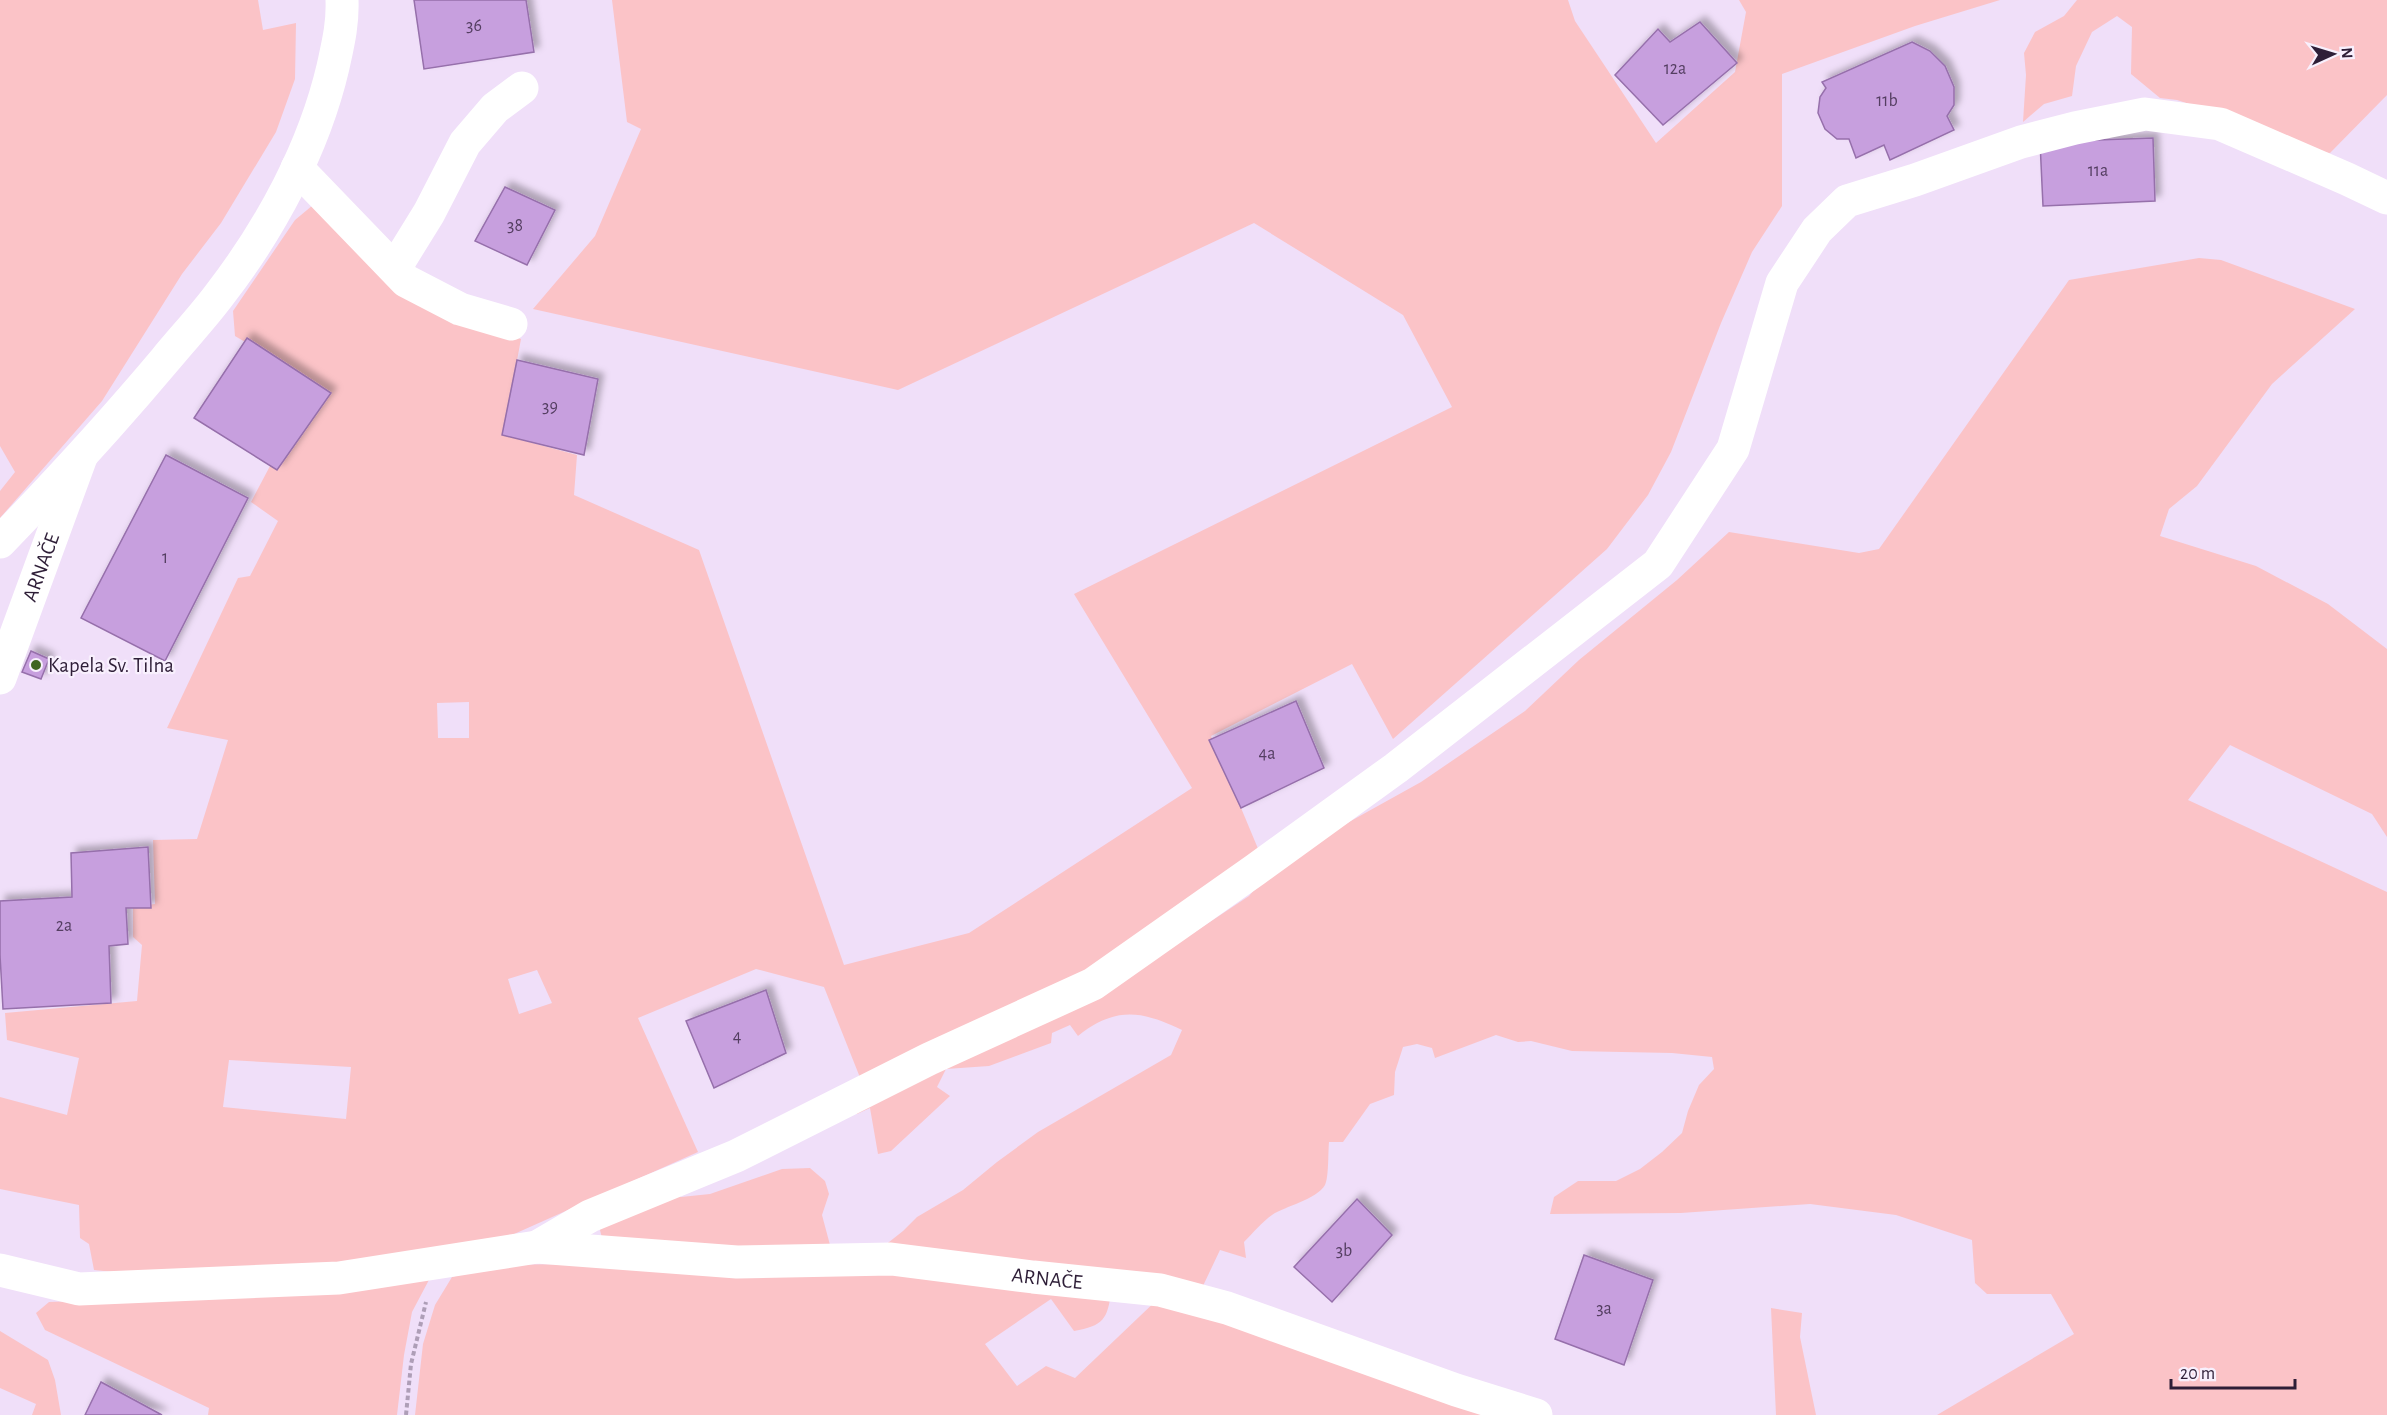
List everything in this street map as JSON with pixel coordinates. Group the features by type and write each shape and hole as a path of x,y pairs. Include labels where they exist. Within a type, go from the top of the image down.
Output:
{"street":[{"path":"0,542 81,457 220,293 261,234 297,168 326,98 343,21 342,0"},
{"path":"394,268 429,213 465,143 495,108 522,88"},
{"path":"0,1270 79,1289 339,1278 537,1247 590,1216 736,1156 929,1059 1093,984 1396,768 1658,564 1733,449 1782,283 1817,230 1847,201 1915,180 2020,142 2145,114 2220,124 2387,198"},
{"path":"297,168 406,280 460,309 511,324"},
{"name":"ARNAČE","path":"0,678 81,457"},
{"name":"ARNAČE","path":"537,1247 737,1262 891,1259 1160,1290 1227,1308 1456,1390 1536,1415"}],"path":[{"path":"406,1415 411,1364 426,1301 432,1263"}],"shaded area":[{"path":"0,0 258,0 263,30 296,23 295,79 276,132 221,223 182,274 102,401 0,518 0,491 15,472 0,446"},
{"path":"612,0 1568,0 1575,21 1656,143 1735,72 1746,12 1739,0 2000,0 1915,26 1782,74 1782,206 1752,252 1721,323 1671,452 1648,495 1607,549 1393,739 1352,664 1211,736 1259,851 1074,985 861,1080 824,987 756,969 638,1018 698,1152 496,1242 398,1262 162,1277 94,1270 89,1244 80,1238 79,1205 0,1189 0,1097 67,1115 79,1058 7,1040 5,1013 137,1001 142,945 133,937 133,907 155,904 153,840 197,839 228,740 167,728 238,578 250,576 278,521 251,502 314,383 235,336 233,311 295,220 313,205 467,320 521,339 503,435 577,455 574,495 699,550 844,965 969,933 1192,788 1074,594 1452,407 1403,315 1254,223 898,390 533,309 595,236 641,129 627,122","holes":["469,702 469,738 438,738 437,703","537,970 552,1003 519,1014 508,979","229,1060 351,1067 346,1119 223,1107"]},
{"path":"2077,0 2387,0 2387,95 2330,153 2311,151 2257,126 2177,100 2160,98 2131,74 2132,27 2117,16 2092,32 2076,66 2072,96 2044,104 2023,122 2026,75 2024,53 2035,32 2064,16"},
{"path":"2199,258 2221,260 2355,309 2272,384 2197,486 2169,509 2160,536 2256,566 2328,604 2387,649 2387,837 2372,814 2230,745 2188,800 2387,892 2387,1415 1937,1415 2074,1334 2051,1294 1987,1294 1975,1283 1972,1240 1896,1215 1810,1204 1681,1213 1550,1214 1554,1197 1578,1181 1616,1181 1640,1169 1682,1133 1699,1085 1714,1069 1712,1057 1672,1053 1572,1051 1531,1041 1518,1042 1496,1035 1435,1058 1432,1048 1417,1044 1403,1047 1395,1072 1394,1095 1370,1104 1343,1142 1329,1142 1327,1176 1321,1190 1308,1199 1272,1215 1265,1221 1244,1242 1246,1258 1220,1250 1202,1288 884,1246 917,1217 963,1190 1038,1132 1171,1055 1182,1030 1141,1015 1116,1016 1104,1020 1078,1036 1070,1025 1052,1033 1051,1043 989,1066 946,1069 937,1087 950,1096 891,1151 878,1154 870,1108 857,1114 852,1107 1148,963 1249,896 1260,883 1331,832 1421,782 1525,711 1579,660 1677,580 1729,532 1859,553 1879,549 2069,280"},
{"path":"810,1168 825,1181 829,1194 822,1215 830,1245 729,1247 603,1242 598,1222 671,1188 681,1197 710,1194 782,1169"},
{"path":"498,1265 797,1265 1111,1291 1106,1315 1092,1327 1074,1331 1051,1299 985,1344 1017,1386 1046,1366 1075,1378 1161,1296 1509,1415 415,1415 423,1344 435,1305 452,1277"},
{"path":"430,1278 412,1312 397,1415 208,1415 209,1408 45,1330 36,1313 49,1302 270,1294"},
{"path":"1771,1308 1802,1313 1800,1337 1816,1415 1776,1415"},
{"path":"0,1331 48,1360 55,1380 61,1415 32,1415 36,1404 0,1388"}],"building":[{"path":"414,0 526,0 534,52 424,69"},
{"path":"1700,22 1737,63 1663,125 1615,75 1658,29 1670,42"},
{"path":"1912,42 1930,51 1945,66 1954,87 1954,105 1947,116 1954,130 1890,160 1884,145 1856,158 1849,139 1837,139 1825,129 1818,113 1820,97 1826,88 1822,82"},
{"path":"2153,138 2155,201 2043,206 2040,142"},
{"path":"505,187 555,210 527,265 475,241"},
{"path":"247,338 331,393 277,470 194,418"},
{"path":"517,360 598,379 584,455 502,435"},
{"path":"166,455 248,498 165,661 81,618"},
{"path":"31,651 49,659 41,679 22,672"},
{"path":"1296,701 1324,768 1241,808 1209,740"},
{"path":"148,847 151,908 126,908 128,944 109,946 111,1003 3,1009 0,901 72,897 71,853"},
{"path":"766,990 786,1053 714,1088 686,1021"},
{"path":"1357,1199 1392,1235 1332,1302 1294,1267"},
{"path":"1584,1255 1653,1280 1624,1365 1555,1339"},
{"path":"101,1382 162,1415 85,1415"}],"place":[{"name":"Kapela Sv. Tilna","path":"36,665"}]}
